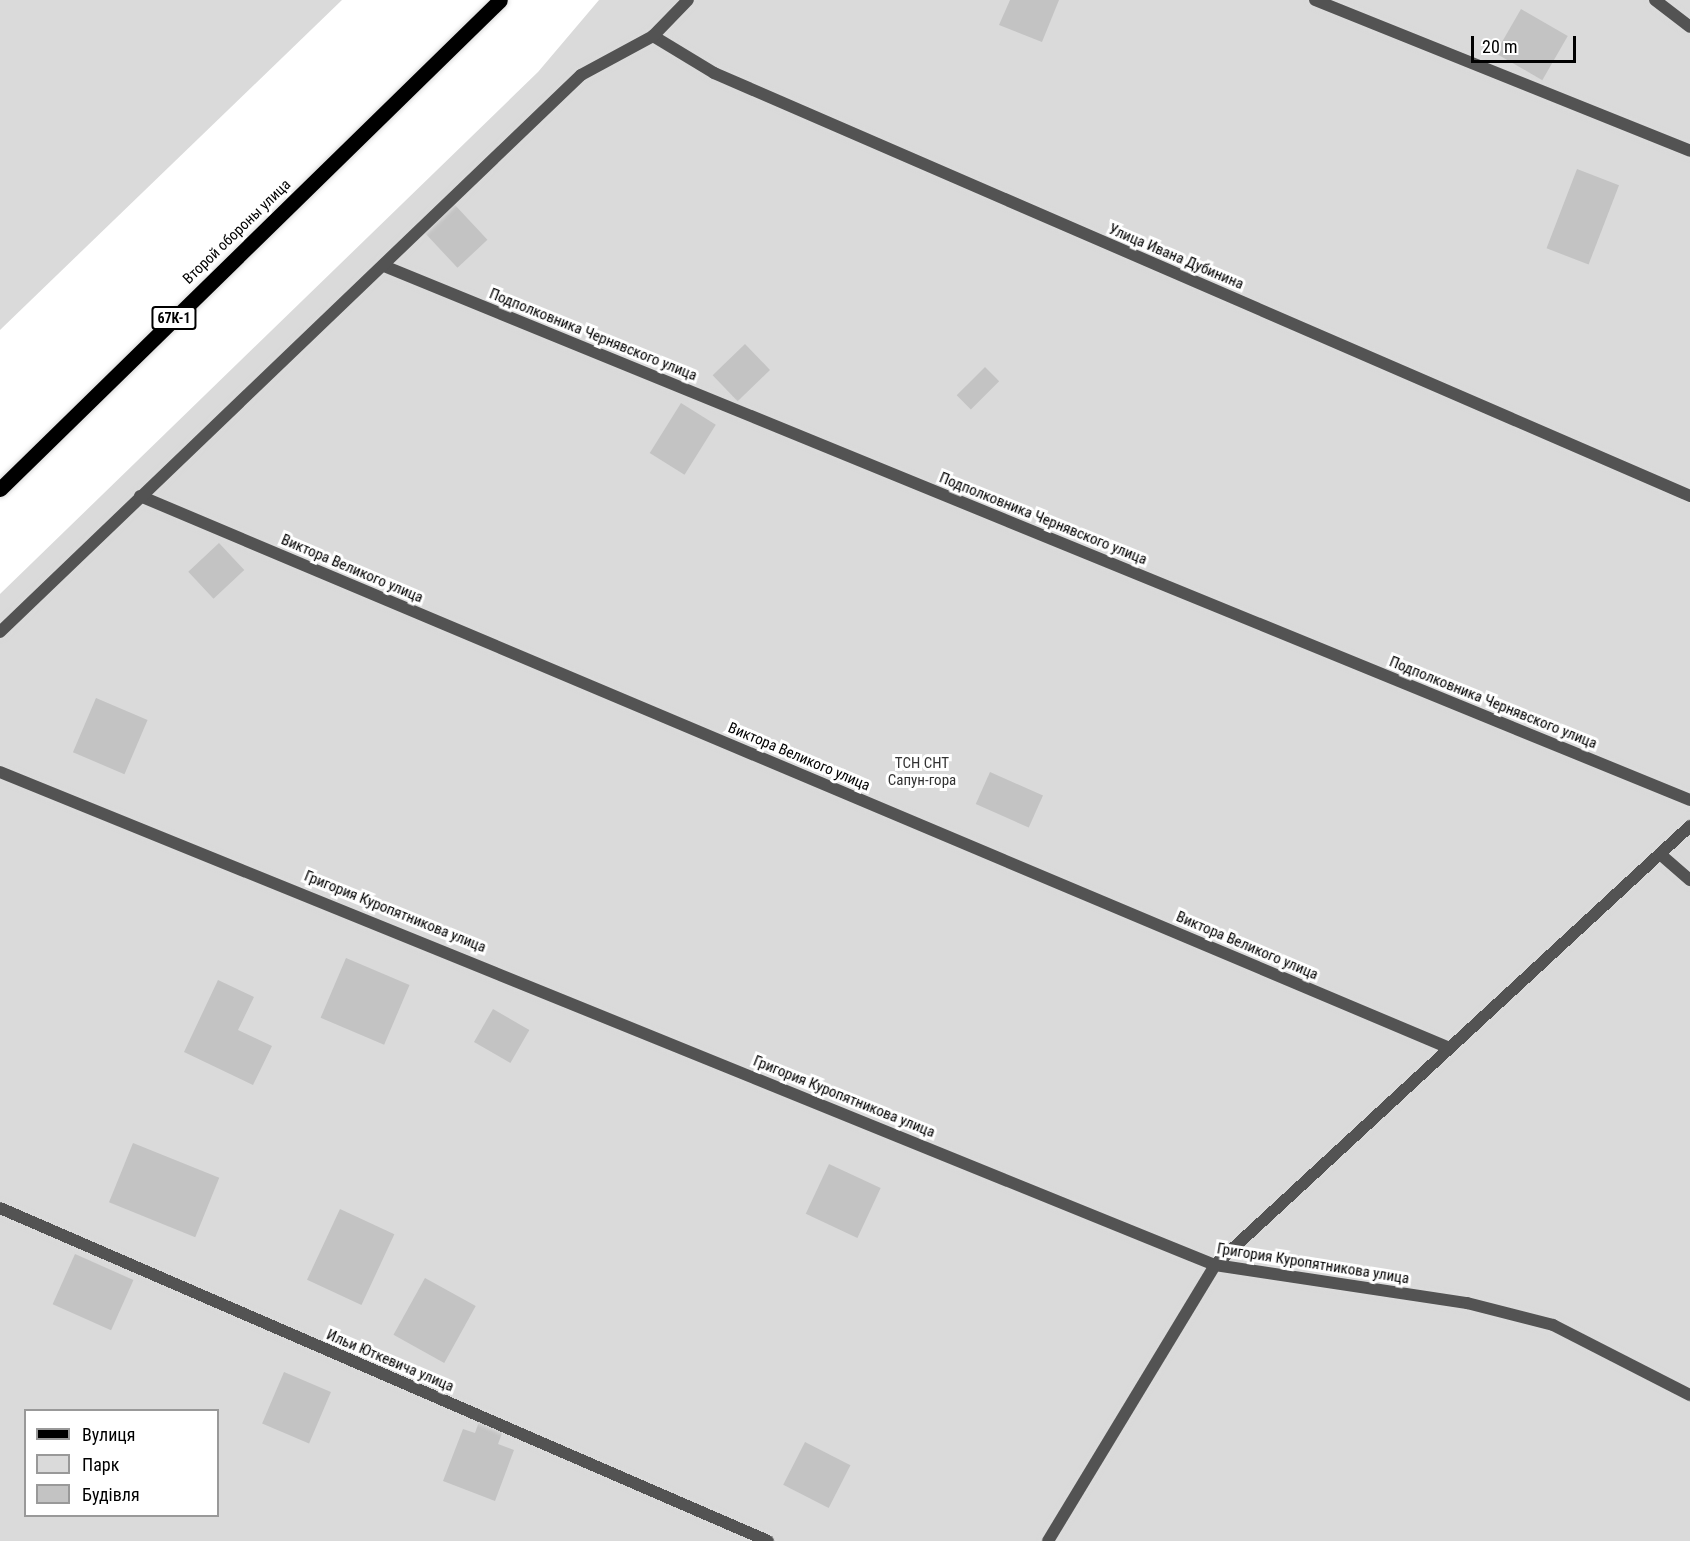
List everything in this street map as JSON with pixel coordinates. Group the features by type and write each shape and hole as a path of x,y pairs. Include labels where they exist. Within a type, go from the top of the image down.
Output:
{"main road":[{"name":"Второй обороны улица","path":"0,489 500,0"}],"street":[{"path":"0,632 581,75 653,36 688,0"},
{"path":"1315,0 1690,151"},
{"path":"1655,0 1690,27"},
{"name":"Улица Ивана Дубинина","path":"653,36 714,73 1690,496"},
{"name":"Подполковника Чернявского улица","path":"384,266 1690,800"},
{"name":"Виктора Великого улица","path":"140,496 1447,1047"},
{"name":"Григория Куропятникова улица","path":"0,772 1215,1265 1467,1303 1553,1325 1690,1395"},
{"path":"1048,1541 1215,1265 1447,1047 1690,826"},
{"path":"1660,854 1690,880"},
{"name":"Ильи Юткевича улица","path":"0,1208 768,1541"}],"green space":[{"path":"0,0 342,0 0,330"},
{"name":"ТСН СНТ Сапун-гора","path":"599,0 1690,0 1690,1541 0,1541 0,594 538,72"}],"building":[{"path":"1010,0 1059,0 1042,42 999,25"},
{"path":"1521,9 1568,36 1542,80 1496,53"},
{"path":"1577,169 1619,185 1589,264 1547,248"},
{"path":"454,204 487,240 457,268 424,232"},
{"path":"745,344 770,370 738,401 713,375"},
{"path":"985,367 999,381 971,409 957,395"},
{"path":"681,403 716,425 685,475 650,453"},
{"path":"219,543 244,570 214,599 188,572"},
{"path":"96,698 148,720 124,774 73,752"},
{"path":"990,772 1043,796 1029,828 976,804"},
{"path":"346,958 410,985 384,1045 321,1018"},
{"path":"218,980 254,997 238,1030 272,1046 253,1085 184,1052"},
{"path":"493,1009 529,1030 510,1063 474,1042"},
{"path":"133,1143 219,1178 195,1237 109,1202"},
{"path":"829,1164 881,1188 857,1238 806,1214"},
{"path":"340,1209 394,1234 361,1305 307,1280"},
{"path":"75,1254 133,1280 111,1330 53,1304"},
{"path":"425,1278 476,1306 444,1363 393,1335"},
{"path":"284,1372 331,1392 309,1443 262,1424"},
{"path":"481,1416 505,1425 498,1444 514,1450 495,1501 443,1481 463,1429 475,1433"},
{"path":"805,1442 850,1465 829,1508 783,1485"}]}
